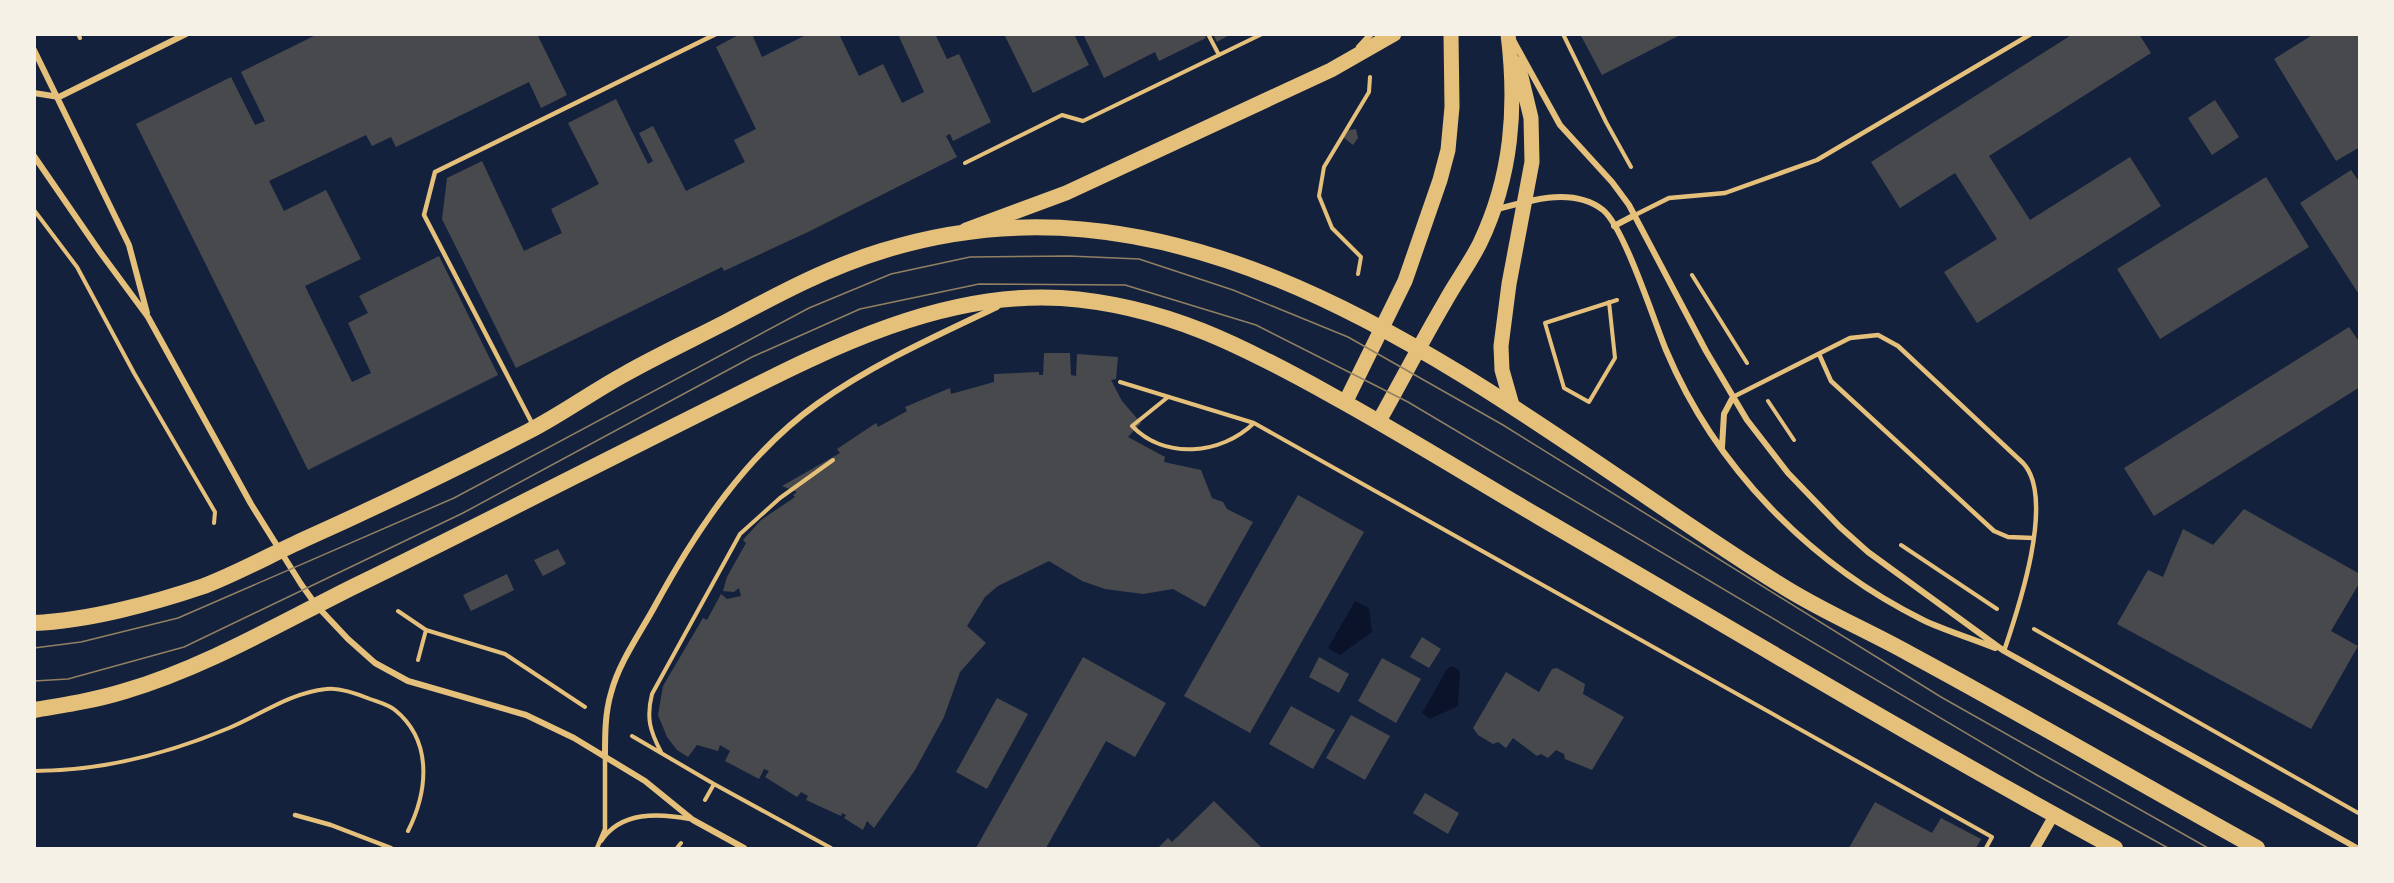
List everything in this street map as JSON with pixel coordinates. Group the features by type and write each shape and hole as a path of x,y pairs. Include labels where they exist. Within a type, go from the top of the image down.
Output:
{"highway":[{"path":"34,623 56,622 122,608 206,585 535,428 623,375 800,283 885,249 949,236 998,230 1062,228 1091,230 1150,240 1224,260 1320,296 1420,350 1512,405 1782,587 1909,653 2257,849"},
{"path":"34,710 123,692 150,683 224,651 738,394 856,340 938,311 1014,299 1056,298 1098,302 1170,318 1245,348 1379,421 1744,637 2115,849"}],"main road":[{"path":"949,236 1066,193 1331,70 1394,34"},
{"path":"1345,403 1383,331 1405,281 1432,208 1448,150 1452,98 1451,34"},
{"path":"1509,35 1521,73 1531,118 1532,162 1509,284 1501,346 1502,370 1512,405"},
{"path":"1379,421 1479,245 1494,210 1510,148 1513,123 1509,35"}],"street":[{"path":"34,93 59,97 186,34"},
{"path":"1331,70 1371,34"},
{"path":"1509,35 1560,125 1612,182 1635,215 1732,397 1777,460 1840,527 1868,552 2004,651 2357,849"},
{"path":"34,50 59,97 129,245 148,317"},
{"path":"34,156 148,317 242,487 316,605 366,656 399,677 429,688 526,715 605,756 656,789 693,820 744,849"},
{"path":"1494,210 1558,197 1583,200 1602,210 1614,225 1673,366 1722,448 1762,499 1812,548 1833,564 1924,620 2004,651"},
{"path":"1614,225 1635,215"},
{"path":"605,756 610,693 695,536 724,496 768,447 815,405 913,347 1014,299"},
{"path":"1722,448 1724,414 1732,397"},
{"path":"2035,849 2054,815"}],"lane":[{"path":"535,428 424,215 435,172 716,34"},
{"path":"1635,215 1669,198 1709,195 1738,189 1817,160 2031,34"},
{"path":"1732,397 1859,336 1878,336 1898,346 2028,469 2034,484 2033,538 2027,581 2004,651"},
{"path":"1819,354 1831,381 1994,531 2008,537 2033,538"},
{"path":"597,849 605,829 605,756"},
{"path":"295,815 331,825 391,849"},
{"path":"601,841 616,826 637,816 669,815 693,820"}],"path":[{"path":"1209,34 1219,55"},
{"path":"965,163 1062,115 1083,121 1262,34"},
{"path":"1563,34 1606,122 1652,206"},
{"path":"1358,274 1361,257 1332,228 1320,196 1324,167 1369,92 1370,73"},
{"path":"34,210 77,267 134,373 216,512 214,523"},
{"path":"1688,271 1697,279 1747,363"},
{"path":"1609,302 1615,358 1589,402 1564,388 1545,323 1609,302 1617,300"},
{"path":"1120,382 1254,423 1992,837 1986,849"},
{"path":"1168,397 1132,426 1151,441 1188,450 1205,449 1242,435 1254,423"},
{"path":"1768,400 1800,450"},
{"path":"661,752 650,730 648,712 652,694 740,534 780,498 833,460"},
{"path":"1898,543 1998,609"},
{"path":"398,610 426,630 505,654 585,707"},
{"path":"2033,629 2360,813"},
{"path":"418,660 426,630"},
{"path":"34,771 75,771 163,753 230,728 299,694 330,688 362,695 395,710 421,744 424,772 419,809 408,831"},
{"path":"633,736 831,849"},
{"path":"705,800 714,784"},
{"path":"677,849 681,843"}],"water":[{"path":"1355,601 1369,608 1372,632 1340,655 1328,648"},
{"path":"1452,666 1460,673 1458,706 1430,719 1422,713 1447,669"}],"building":[{"path":"318,34 537,34 567,95 541,108 529,82 396,147 391,137 372,146 366,135 269,181 284,211 326,190 361,259 305,286 352,382 371,373 348,323 368,313 359,296 439,256 498,375 308,470 136,124 231,77 255,125 265,121 241,72"},
{"path":"740,34 752,34 762,57 808,34 839,34 859,76 883,64 902,103 924,92 898,34 935,34 947,59 959,54 991,122 953,141 950,134 946,136 957,157 808,232 724,271 722,267 516,368 442,219 447,178 482,161 524,251 562,233 551,209 599,184 568,123 616,99 648,164 653,161 639,133 653,126 686,191 745,162 734,140 756,129 716,47"},
{"path":"1004,34 1074,34 1089,65 1033,93"},
{"path":"1083,34 1204,34 1206,38 1159,61 1155,52 1104,78"},
{"path":"1213,34 1231,34 1217,42"},
{"path":"1580,34 1682,34 1602,75"},
{"path":"2073,34 2139,34 2151,53 1989,156 2030,220 2130,157 2161,206 1977,323 1944,272 1997,239 1955,173 1900,208 1871,162"},
{"path":"2314,34 2360,34 2360,147 2336,161 2274,59"},
{"path":"2215,100 2239,137 2212,155 2188,118"},
{"path":"1356,129 1358,138 1353,145 1343,137 1349,130"},
{"path":"2351,170 2360,183 2360,296 2300,203"},
{"path":"2266,177 2309,247 2160,339 2117,269"},
{"path":"2349,327 2360,343 2360,387 2154,516 2124,468"},
{"path":"1044,353 1070,353 1071,375 1076,376 1077,354 1118,357 1116,379 1111,380 1122,401 1141,423 1128,437 1165,457 1164,462 1201,470 1212,498 1223,502 1227,509 1253,522 1205,607 1173,589 1143,594 1105,589 1082,581 1049,561 998,586 985,597 967,626 986,643 960,672 944,717 915,770 874,828 867,821 863,830 844,818 846,815 842,813 841,816 806,800 808,796 801,792 797,797 765,777 769,771 764,769 759,779 725,761 730,751 720,745 718,751 697,745 688,757 677,750 667,737 658,715 663,686 703,618 707,620 721,594 727,599 741,596 739,588 734,592 723,591 727,577 746,543 743,540 761,520 795,497 793,495 797,492 782,486 840,453 837,449 876,423 878,427 907,411 905,407 950,388 951,394 994,382 994,374 1039,372 1039,375 1043,375"},
{"path":"1298,495 1364,532 1250,733 1184,696"},
{"path":"2244,509 2360,574 2360,582 2331,631 2358,646 2311,729 2117,624 2148,570 2163,577 2183,529 2213,545"},
{"path":"558,549 566,564 543,576 534,560"},
{"path":"507,574 514,590 471,611 463,595"},
{"path":"1422,637 1441,649 1429,668 1410,657"},
{"path":"1083,657 1166,703 1135,757 1106,741 1046,848 976,848"},
{"path":"1319,657 1349,674 1339,693 1309,677"},
{"path":"1382,658 1421,679 1396,723 1358,701"},
{"path":"1557,668 1585,684 1583,694 1624,717 1592,770 1565,759 1564,754 1556,750 1548,758 1541,754 1537,756 1513,738 1506,748 1498,742 1493,744 1478,735 1473,728 1506,672 1539,692 1552,669"},
{"path":"997,698 1028,714 987,789 956,772"},
{"path":"1291,706 1335,730 1313,769 1269,744"},
{"path":"1351,715 1390,736 1365,780 1326,758"},
{"path":"1425,793 1459,813 1448,834 1413,813"},
{"path":"1214,801 1262,848 1158,848 1168,838 1172,842"},
{"path":"1875,802 1932,833 1941,818 1981,839 1976,848 1849,848"}],"tram line":[{"path":"34,648 81,642 178,618 454,498 809,308 891,274 970,257 1069,256 1139,259 1233,290 1348,337 1503,425 1941,697 2208,848"},
{"path":"34,681 68,679 184,647 463,513 752,357 860,309 979,284 1125,285 1256,325 1408,402 2035,774 2168,848"}]}
